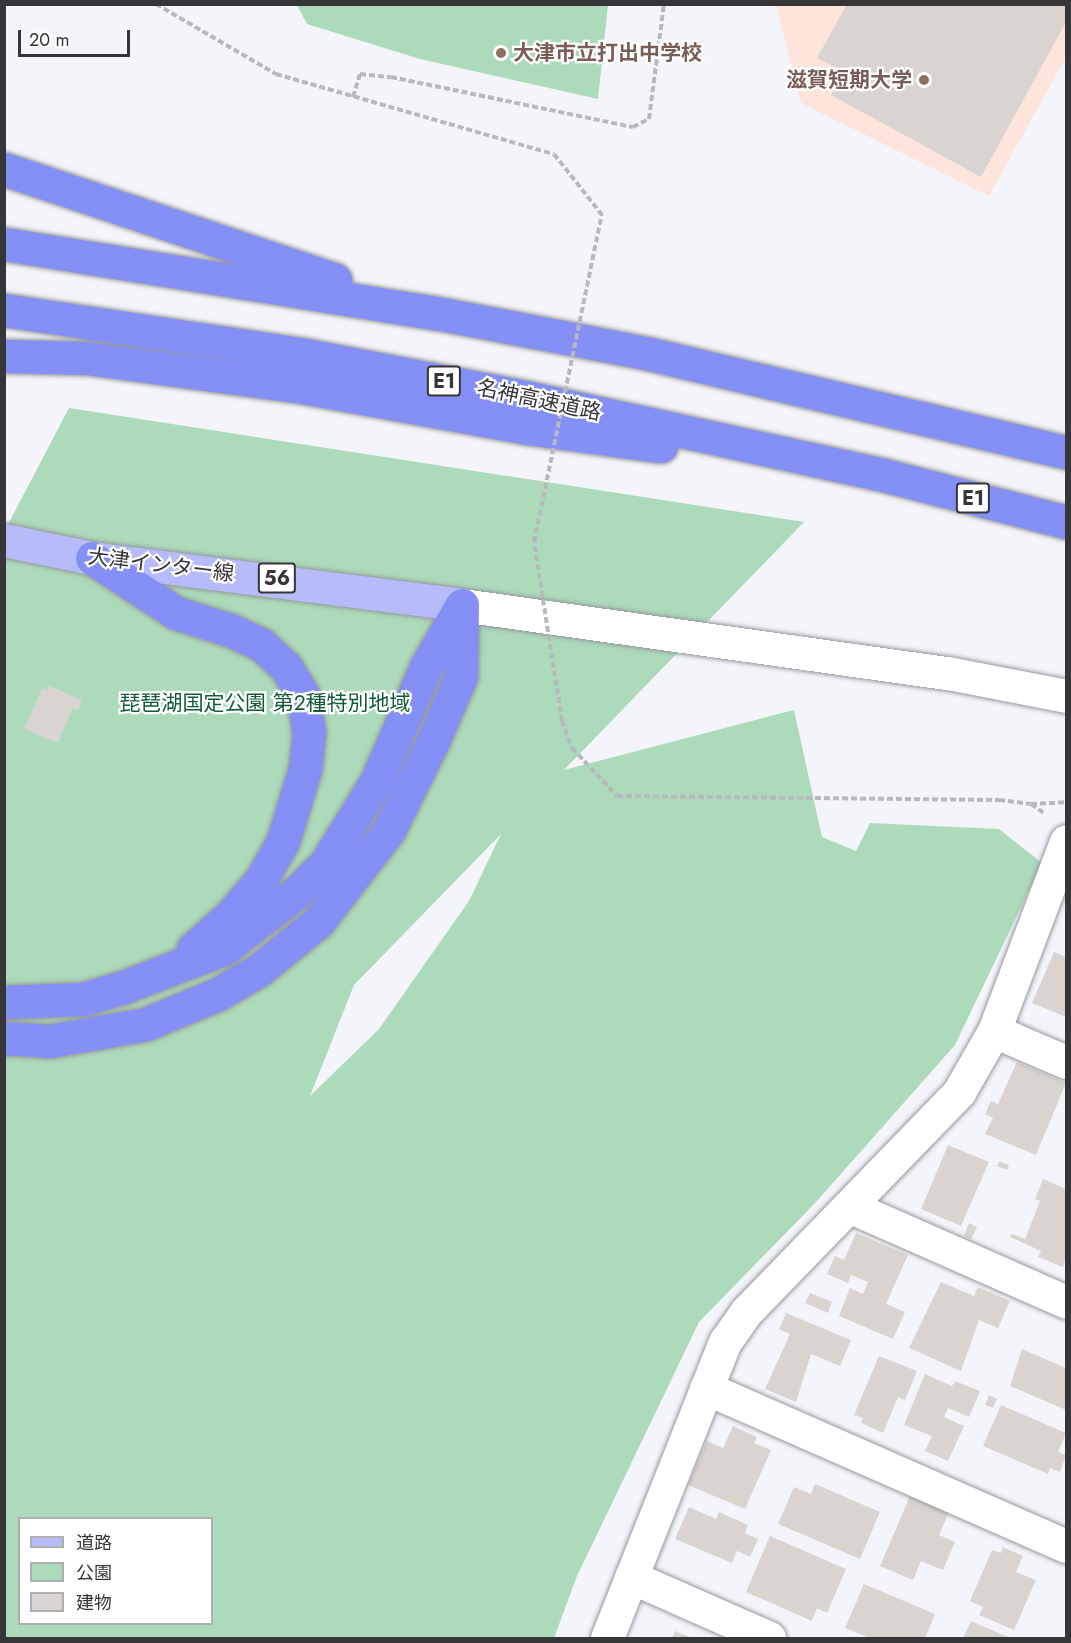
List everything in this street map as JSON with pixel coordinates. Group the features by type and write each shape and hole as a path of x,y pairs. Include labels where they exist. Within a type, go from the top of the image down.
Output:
{"highway":[{"path":"4,168 159,223 436,313"},
{"path":"4,244 436,313 743,374 1066,452"},
{"name":"名神高速道路","path":"4,310 305,355 526,396 880,474 1066,522"},
{"path":"4,356 87,358 297,386 527,428 880,474"},
{"path":"92,558 176,613 230,630 262,645 286,667 303,695 309,732 305,769 283,842 261,879 231,915 158,975"},
{"path":"4,1002 84,999 158,975 234,942 296,893 326,863 376,782 426,667 462,605"},
{"path":"4,1038 50,1041 146,1024 218,994 249,976 318,922 369,860 424,760 461,676 462,605"}],"main road":[{"name":"大津インター線","path":"4,540 92,558 462,605"}],"street":[{"path":"462,605 948,673 1066,696"},
{"path":"607,1638 725,1342 747,1311 851,1207 958,1092 994,1031 1058,828"},
{"path":"994,1031 1066,1062"},
{"path":"851,1207 1066,1302"},
{"path":"706,1388 1066,1546"},
{"path":"631,1577 769,1638"}],"path":[{"path":"156,4 276,74 554,154 602,215 534,542 562,722 572,748 617,796 999,800 1031,804 1066,802"},
{"path":"353,97 360,74 391,77 633,127 649,119 664,4"},
{"path":"1031,804 1058,828"}],"shaded area":[{"name":"滋賀短期大学","path":"776,5 1066,5 1066,57 989,196 801,103"}],"green space":[{"name":"大津市立打出中学校","path":"297,5 608,5 598,99 420,59 307,24"},
{"name":"琵琶湖国定公園 第2種特別地域","path":"69,408 804,522 564,770 794,710 822,837 856,851 870,823 999,829 1042,863 955,1045 816,1202 699,1322 577,1576 554,1638 5,1638 4,532","holes":["501,834 469,901 379,1029 310,1096 354,985"]}],"building":[{"name":"滋賀短期大学","path":"847,4 1066,4 1066,22 981,177 831,95 844,72 817,58"},
{"path":"49,686 82,700 78,710 73,708 58,743 24,729 42,688 47,690"},
{"path":"1054,952 1066,957 1066,1017 1032,1003"},
{"path":"1017,1062 1066,1083 1036,1155 985,1134 993,1118 985,1114 991,1101 998,1104"},
{"path":"948,1145 989,1162 961,1226 921,1209"},
{"path":"999,1161 1009,1165 1007,1170 997,1166"},
{"path":"1043,1179 1066,1189 1066,1258 1063,1267 1038,1257 1041,1251 1010,1237 1012,1234 1025,1239 1040,1201 1035,1199"},
{"path":"969,1223 977,1227 971,1239 964,1236"},
{"path":"856,1233 908,1255 886,1304 905,1312 893,1339 839,1316 850,1288 863,1294 868,1282 851,1275 848,1283 827,1274 835,1256 844,1260"},
{"path":"941,1282 974,1296 978,1287 1010,1301 998,1328 979,1320 961,1371 909,1348"},
{"path":"810,1293 832,1302 828,1313 805,1303"},
{"path":"786,1313 851,1340 840,1366 811,1354 796,1402 765,1389 790,1334 779,1329"},
{"path":"1022,1349 1066,1368 1066,1410 1010,1386"},
{"path":"879,1356 917,1371 905,1400 898,1397 883,1433 861,1423 863,1418 854,1415"},
{"path":"925,1374 952,1386 955,1381 980,1391 969,1417 948,1408 944,1417 964,1426 948,1461 925,1451 932,1436 904,1425"},
{"path":"989,1395 997,1399 993,1408 985,1405"},
{"path":"1001,1405 1066,1433 1058,1452 1066,1455 1060,1472 1050,1468 1048,1474 983,1446"},
{"path":"733,1426 757,1437 754,1443 771,1450 745,1509 688,1485 707,1441 723,1448"},
{"path":"815,1484 880,1512 860,1559 778,1524 794,1487 811,1494"},
{"path":"910,1496 949,1512 939,1535 955,1542 943,1570 921,1561 913,1580 880,1566"},
{"path":"689,1507 716,1519 719,1512 748,1525 745,1533 758,1539 750,1557 737,1551 732,1563 675,1539"},
{"path":"770,1536 846,1569 827,1613 817,1608 812,1621 746,1592"},
{"path":"1003,1547 1023,1556 1016,1572 1036,1580 1014,1630 979,1615 983,1607 970,1601 992,1550 1001,1553"},
{"path":"864,1584 935,1614 925,1638 870,1638 845,1628"},
{"path":"971,1621 1001,1634 1011,1638 963,1638"},
{"path":"675,1631 692,1638 672,1638"}],"place":[{"name":"大津市立打出中学校","path":"501,53"},
{"name":"滋賀短期大学","path":"924,80"}]}
